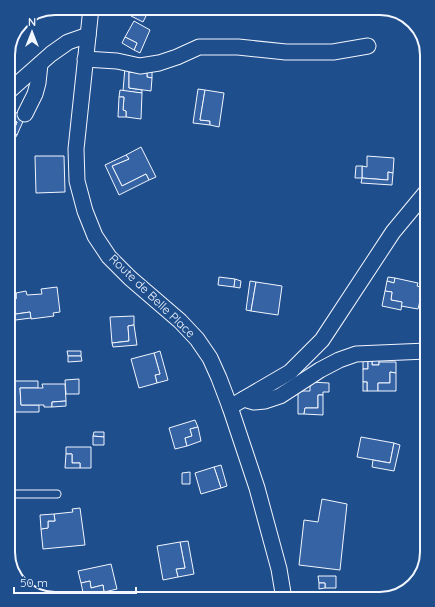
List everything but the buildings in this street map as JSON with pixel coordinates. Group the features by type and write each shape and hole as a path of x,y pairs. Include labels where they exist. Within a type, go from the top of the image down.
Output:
{"street":[{"name":"Route de Belle Place","path":"90,15 76,149 77,181 85,211 95,236 109,257 124,273 180,321 197,339 210,358 220,378 257,488 279,569 283,592"},
{"path":"15,86 51,54 68,42 88,35"},
{"path":"85,59 117,61 140,66 159,63 199,47 238,47 286,52 333,52 368,46"},
{"path":"25,114 35,94 40,64"},
{"path":"230,406 290,372 322,340 393,232 420,199"},
{"path":"244,399 254,402 265,401 280,396 320,370 339,360 356,354 420,351"}],"lane":[{"path":"15,494 57,494"}]}
